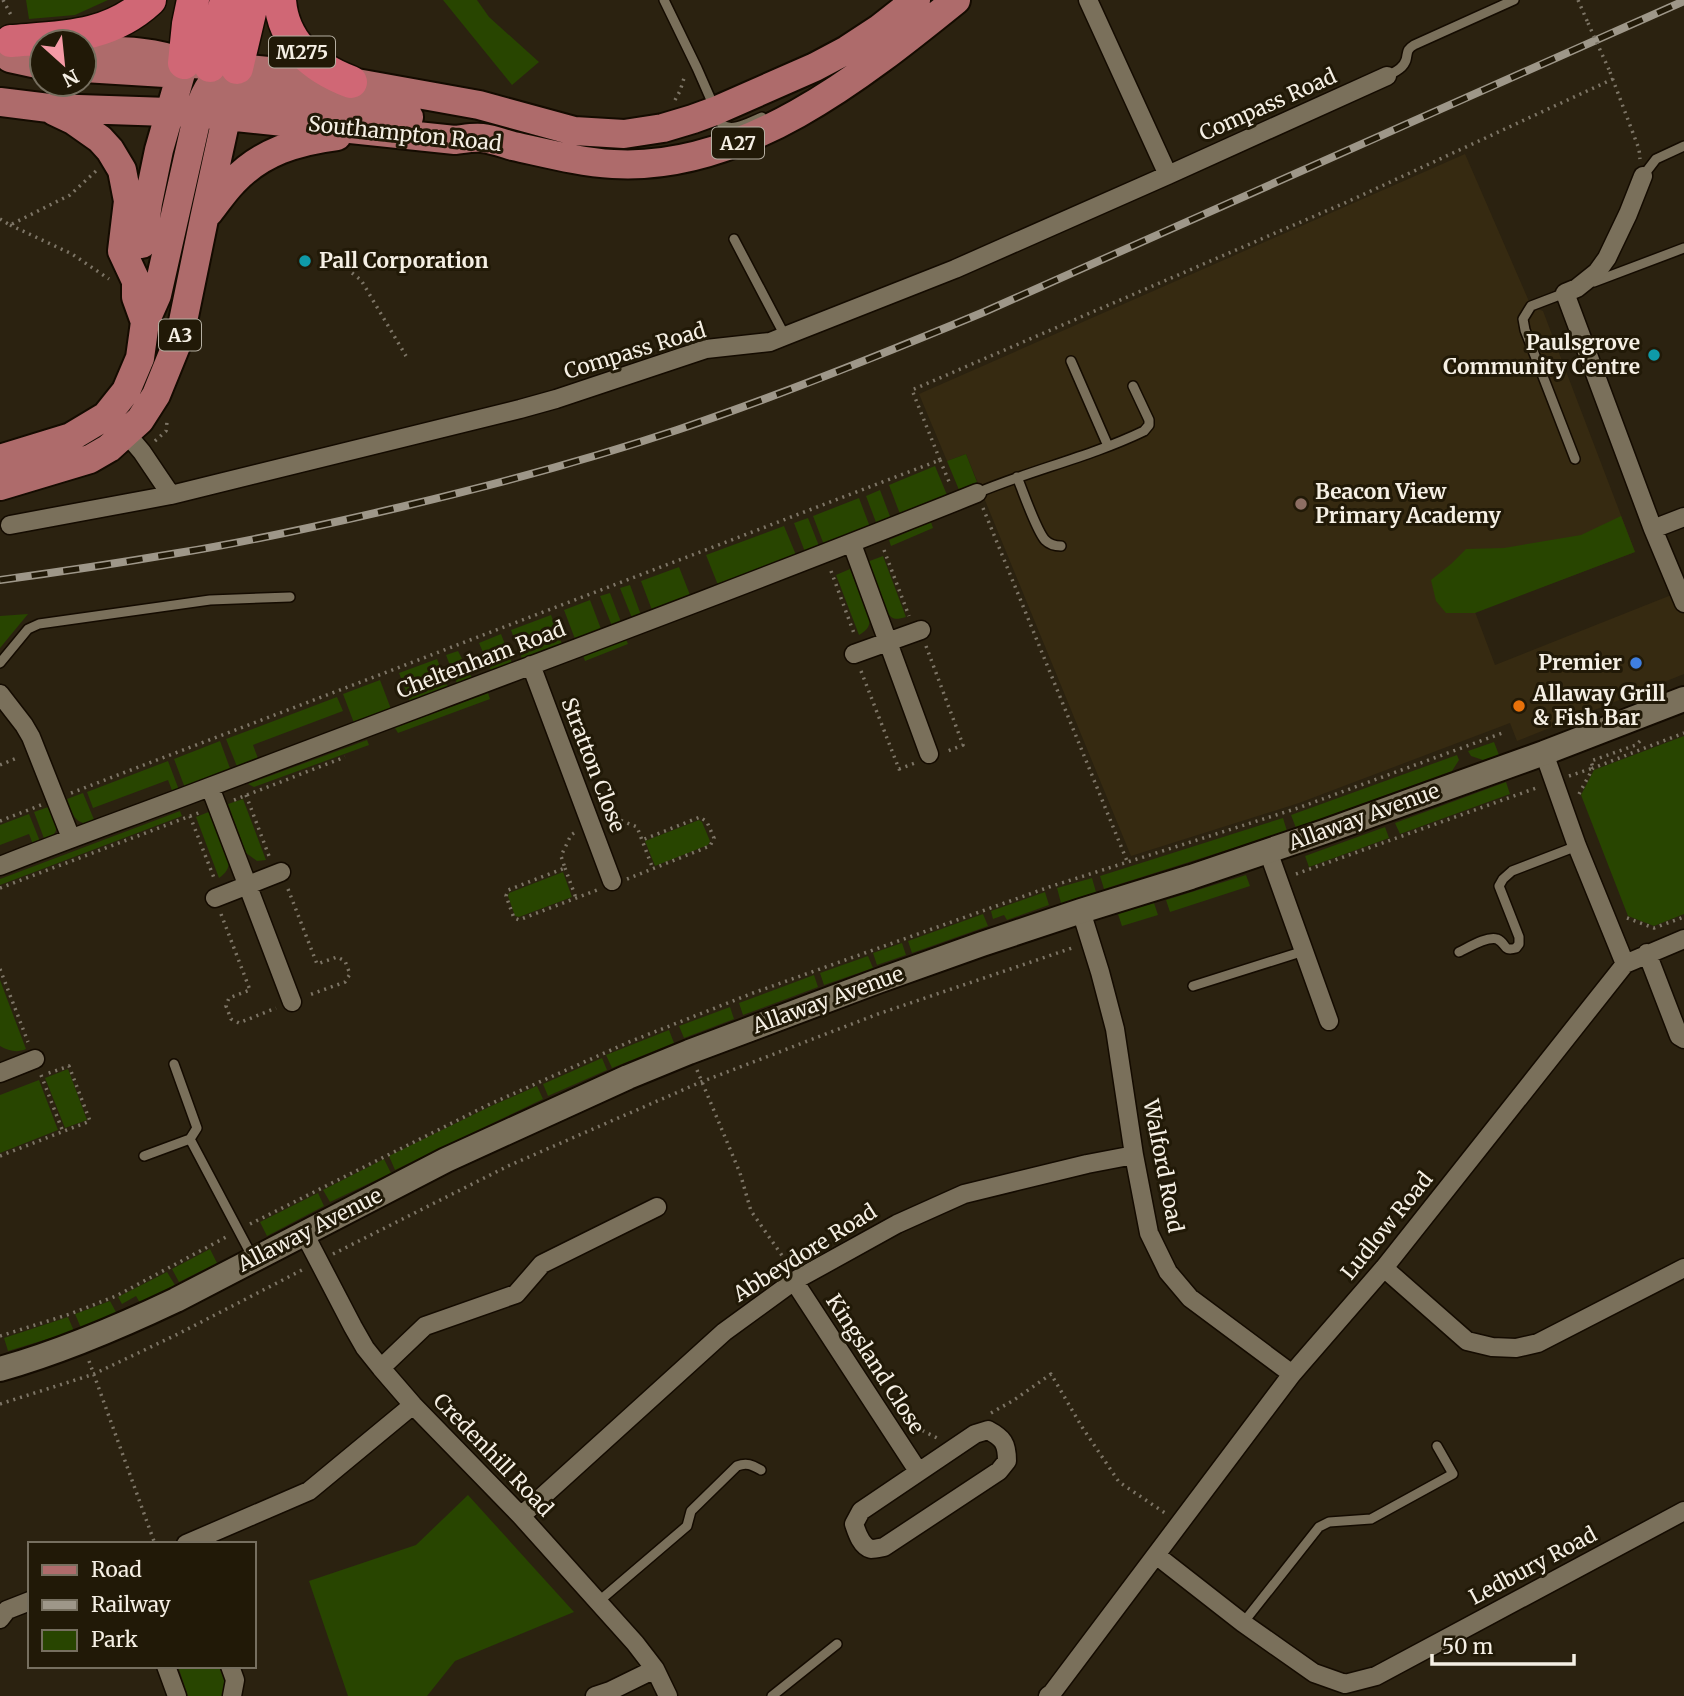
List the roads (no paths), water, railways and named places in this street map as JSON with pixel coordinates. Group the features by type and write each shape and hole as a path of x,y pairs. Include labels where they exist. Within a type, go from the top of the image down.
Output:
{"highway":[{"path":"6,37 50,38 98,30 127,18 149,0"},
{"path":"193,0 188,24 195,89"},
{"path":"195,89 226,0"},
{"name":"M275","path":"195,89 253,0"},
{"name":"M275","path":"280,0 283,19 295,45 319,65 351,82"}],"main road":[{"name":"Southampton Road","path":"195,89 300,74 479,105 574,131 624,134 652,130 715,111 825,62 879,29 916,0"},
{"name":"Southampton Road","path":"195,89 378,131 455,140 481,138 565,157 611,164 673,161 726,147 757,135 830,94 918,32 956,0"},
{"path":"28,43 6,37 10,58 28,62"},
{"name":"A27","path":"98,50 147,52 167,56 195,89"},
{"name":"A27","path":"98,71 195,89"},
{"path":"127,282 159,150 195,89 425,119 462,127 481,138"},
{"name":"A27","path":"0,102 48,108 195,89"},
{"name":"A3","path":"0,486 90,459 109,448 140,420 156,395 180,336 204,219 195,89"},
{"name":"A3","path":"0,459 71,437 106,416 126,391 140,358 145,322 157,295 195,89"},
{"path":"48,108 73,120 100,139 119,162 128,201 122,251 127,282 145,322"},
{"name":"A3","path":"204,219 239,176 275,150 328,137 378,131"}],"street":[{"path":"1088,0 1168,175"},
{"name":"Compass Road","path":"10,525 171,495 520,410 706,349 770,342 955,270 1387,76"},
{"path":"1643,176 1607,258 1597,272 1571,291 1653,529 1684,603"},
{"path":"126,433 171,495"},
{"name":"Cheltenham Road","path":"0,866 852,544 977,494"},
{"path":"1653,529 1684,517"},
{"path":"852,544 929,754"},
{"path":"854,654 921,630"},
{"name":"Stratton Close","path":"531,665 612,881"},
{"path":"0,694 31,737 71,838"},
{"name":"Allaway Avenue","path":"1,1366 39,1357 82,1342 176,1300 446,1160 689,1052 878,981 1081,911 1268,851 1544,753 1684,699"},
{"path":"1544,753 1577,846 1625,964 1684,939"},
{"path":"210,787 292,1002"},
{"path":"1268,851 1329,1021"},
{"path":"215,898 281,872"},
{"name":"Walford Road","path":"1081,911 1115,1029 1149,1233 1168,1272 1190,1298 1292,1374"},
{"path":"1647,953 1679,1036 1684,1040"},
{"name":"Ludlow Road","path":"1048,1696 1292,1374 1384,1268 1625,964"},
{"path":"0,1073 38,1068"},
{"name":"Abbeydore Road","path":"521,1516 724,1332 797,1280 897,1224 964,1194 1134,1154"},
{"path":"380,1368 425,1326 516,1294 542,1264 657,1207"},
{"name":"Credenhill Road","path":"304,1233 353,1327 380,1368 521,1516 635,1643 655,1669 668,1696"},
{"path":"1384,1268 1467,1341 1492,1347 1516,1348 1538,1343 1684,1268"},
{"name":"Kingsland Close","path":"797,1280 918,1471"},
{"path":"191,1542 309,1491 413,1405"},
{"path":"988,1430 999,1436 1007,1448 1007,1461 999,1471 884,1547 871,1549 863,1543 854,1524 861,1511 918,1471 975,1434 988,1430"},
{"name":"Ledbury Road","path":"1156,1555 1243,1623 1314,1673 1345,1684 1376,1676 1684,1511"},
{"path":"0,1619 8,1611 28,1602"},
{"path":"167,1668 177,1696"},
{"path":"231,1668 235,1680 232,1696"},
{"path":"595,1696 655,1669"}],"lane":[{"path":"664,0 715,111 726,128 830,94"},
{"path":"1387,76 1400,69 1405,63 1406,52 1414,45 1514,0"},
{"path":"1643,176 1656,159 1684,146"},
{"path":"734,239 785,336"},
{"path":"1575,458 1523,319 1531,306 1684,248"},
{"path":"1070,361 1108,446"},
{"path":"977,494 1140,433 1149,425 1149,420 1133,386"},
{"path":"1017,477 1045,540 1055,546 1061,546"},
{"path":"0,663 28,629 40,624 210,600 290,597"},
{"path":"1459,952 1495,938 1510,950 1516,948 1519,937 1499,886 1503,879 1512,871 1577,846"},
{"path":"1193,986 1304,951"},
{"path":"144,1156 190,1139 197,1128 174,1064"},
{"path":"190,1139 253,1259"},
{"path":"1243,1623 1319,1527 1329,1522 1371,1519 1452,1474 1437,1446"},
{"path":"598,1602 687,1526 691,1511 737,1466 750,1464 761,1470"},
{"path":"772,1696 837,1644"}],"railway":[{"path":"0,580 206,548 318,526 505,481 677,430 832,374 984,312 1684,1"}],"place":[{"name":"Pall Corporation","path":"305,261"},
{"name":"Paulsgrove Community Centre","path":"1654,355"},
{"name":"Beacon View Primary Academy","path":"1301,504"},
{"name":"Premier","path":"1636,663"},
{"name":"Allaway Grill & Fish Bar","path":"1519,706"}]}
